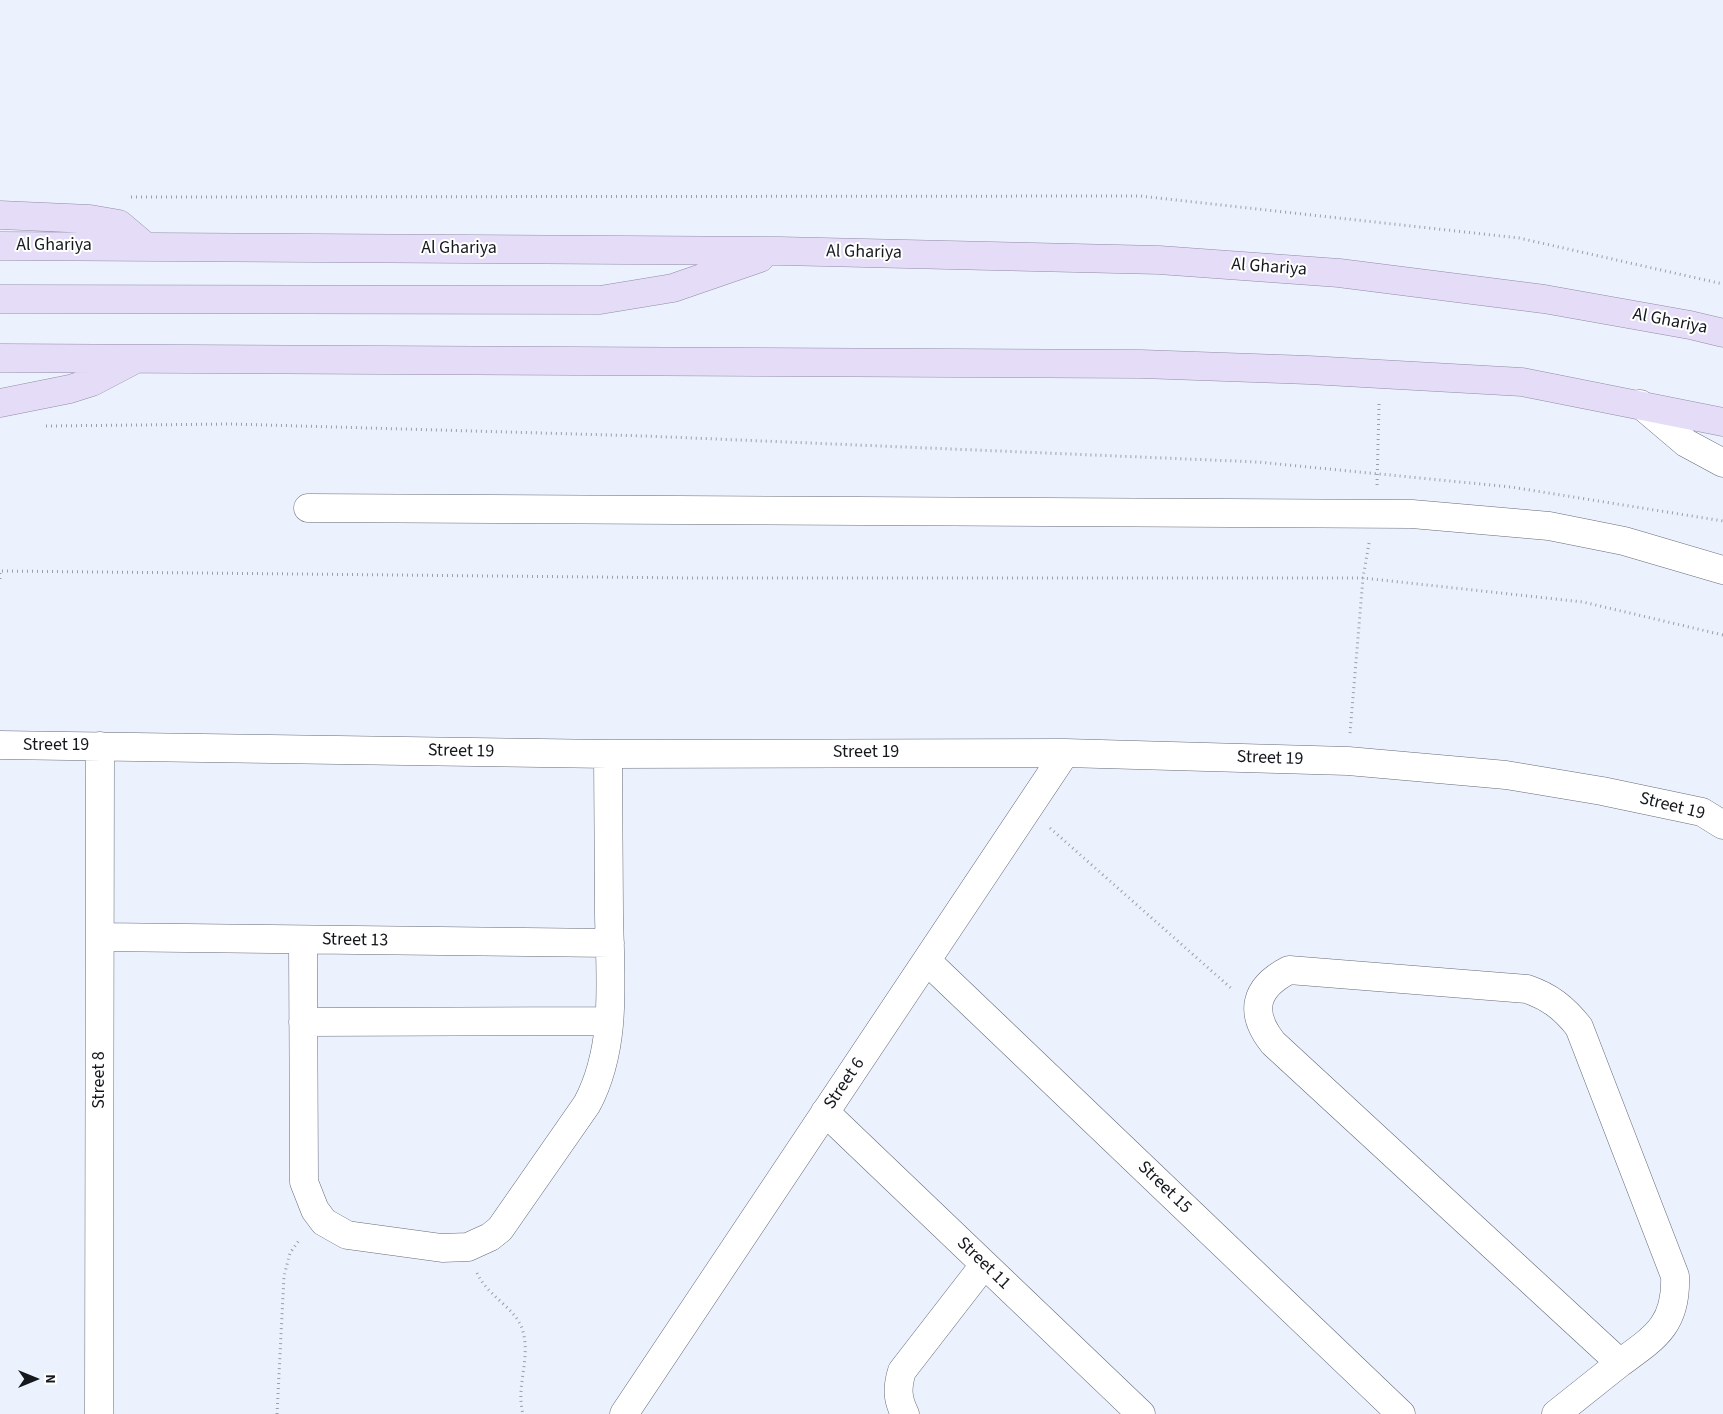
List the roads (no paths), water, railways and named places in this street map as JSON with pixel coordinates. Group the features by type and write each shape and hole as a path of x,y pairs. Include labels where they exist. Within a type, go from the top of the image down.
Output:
{"main road":[{"path":"0,215 90,219 119,224 145,246"},
{"name":"Al Ghariya","path":"0,246 780,251 1159,260 1339,273 1544,300 1690,325 1723,333"},
{"path":"0,299 600,300 673,288 780,251"},
{"path":"0,358 1131,364 1379,373 1522,382 1723,422"},
{"path":"0,403 70,389 92,382 135,359"}],"street":[{"path":"1640,404 1686,443 1723,463"},
{"path":"308,508 1374,514 1479,519 1549,526 1624,541 1723,570"},
{"name":"Street 19","path":"0,745 608,754 1065,752 1348,761 1506,776 1602,791 1692,809 1714,818 1723,825"},
{"name":"Street 8","path":"99,1414 100,746"},
{"name":"Street 6","path":"624,1414 1065,752"},
{"path":"303,940 304,1182 308,1196 319,1216 333,1228 347,1235 442,1248 468,1247 490,1237 500,1228 588,1104 599,1081 606,1056 609,1021 610,943 608,754"},
{"name":"Street 13","path":"101,937 610,943"},
{"name":"Street 15","path":"927,961 1400,1414"},
{"path":"1556,1414 1659,1333 1670,1316 1676,1296 1675,1276 1579,1027 1565,1010 1547,996 1527,989 1289,970 1273,978 1261,993 1257,1011 1262,1029 1273,1043 1620,1363"},
{"path":"303,1022 609,1021"},
{"name":"Street 11","path":"825,1112 1141,1414"},
{"path":"905,1414 899,1400 898,1385 902,1371 984,1265"}]}
